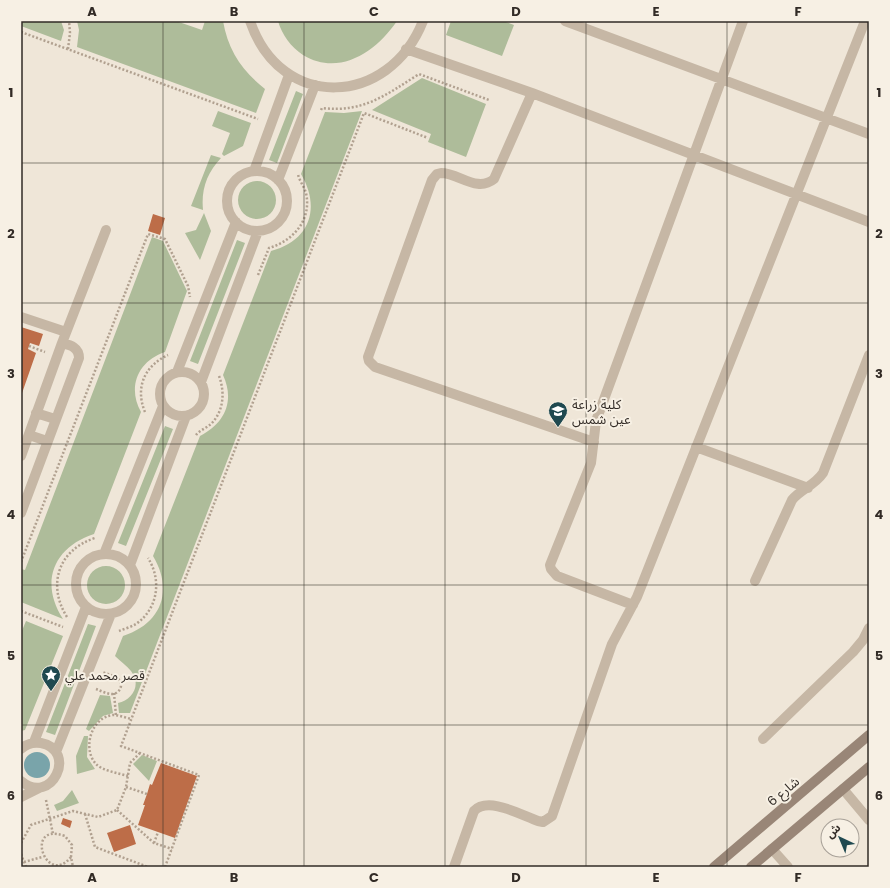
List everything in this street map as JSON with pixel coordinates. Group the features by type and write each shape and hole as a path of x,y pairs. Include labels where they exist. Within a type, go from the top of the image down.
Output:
{"main road":[{"name":"شارع 6","path":"714,867 869,735"},
{"path":"750,867 869,767"}],"street":[{"path":"250,21 258,43 272,61 289,75 315,86 338,88 357,85 376,77 393,66 406,49 423,21"},
{"path":"565,21 869,134"},
{"path":"633,605 557,576 550,565 592,463 596,421 743,21"},
{"path":"454,867 474,811 482,805 493,805 543,822 552,816 612,644 633,605 796,194 828,118 865,21"},
{"path":"406,49 532,94 869,222"},
{"path":"254,171 289,75"},
{"path":"278,180 315,86"},
{"path":"532,94 494,179 486,184 477,184 441,172 432,180 368,357 368,361 375,367 594,442"},
{"path":"254,171 267,173 278,180 286,193 286,208 283,215 273,226 258,231 246,229 236,222 228,208 229,191 239,177 254,171"},
{"path":"177,372 236,222"},
{"path":"21,456 66,332 106,230"},
{"path":"201,382 258,231"},
{"path":"21,317 66,332"},
{"path":"21,513 79,358 79,354 75,348 62,343"},
{"path":"755,580 788,506 796,495 814,484 823,473 864,382 869,355"},
{"path":"177,372 188,372 201,382 204,388 204,400 197,411 186,416 175,416 163,406 160,400 160,388 166,378 177,372"},
{"path":"104,554 163,406"},
{"path":"36,413 55,419"},
{"path":"130,565 186,416"},
{"path":"29,435 47,441"},
{"path":"696,447 808,488"},
{"path":"104,554 118,557 130,565 136,582 136,591 127,606 111,614 98,613 86,607 77,592 78,575 88,561 104,554"},
{"path":"34,742 86,607"},
{"path":"56,752 111,614"},
{"path":"763,739 854,652 863,640 869,628"},
{"path":"21,797 52,782 60,764 56,752 46,744 34,742 22,748"},
{"path":"21,781 33,787 40,787"},
{"path":"843,789 869,820"},
{"path":"772,849 788,867"}],"path":[{"path":"68,49 70,33 69,21"},
{"path":"21,32 271,124"},
{"path":"319,116 322,108 343,110 374,102 419,74 489,100"},
{"path":"165,867 199,775 121,746 364,113 428,138"},
{"path":"258,276 269,248 290,239 297,232 304,218 307,204 303,185 297,175 300,167"},
{"path":"21,562 148,234 165,239 190,292 188,304"},
{"path":"142,419 145,412 141,397 142,382 149,368 161,358 168,355 171,348"},
{"path":"194,440 196,433 212,422 220,409 223,395 218,376 221,369"},
{"path":"76,632 61,608 58,597 58,574 68,554 86,541 97,537"},
{"path":"117,638 119,631 128,628 144,617 154,601 157,583 153,569 146,557"},
{"path":"21,611 76,632"},
{"path":"102,673 105,666"},
{"path":"99,671 120,680 120,689 114,694"},
{"path":"93,688 114,694"},
{"path":"114,694 116,716"},
{"path":"128,776 101,768 94,761 90,752 90,736 94,728 104,719 116,716 132,719"},
{"path":"21,843 31,825 73,811 98,817 117,810 126,787 130,763 140,752"},
{"path":"126,787 147,794"},
{"path":"46,802 53,834"},
{"path":"117,810 154,843 172,849"},
{"path":"84,814 95,847 148,867"},
{"path":"154,843 158,832"},
{"path":"71,857 68,861 56,866 48,865 42,857 42,843 47,837 53,834 59,834 69,840 72,845 71,857 73,867"},
{"path":"21,854 26,867"},
{"path":"24,862 42,857"}],"green space":[{"path":"21,21 61,21 64,30 61,41 21,26"},
{"path":"77,21 176,21 202,30 205,21 223,21 225,32 232,51 249,75 265,89 256,113 77,47 79,30"},
{"path":"278,21 397,21 379,42 368,51 356,58 343,62 330,63 317,61 299,52 285,36"},
{"path":"451,21 503,21 514,25 502,56 446,35"},
{"path":"422,78 486,104 466,157 428,142 431,134 372,110"},
{"path":"296,91 303,94 277,163 269,160"},
{"path":"218,111 251,123 243,146 224,156 222,154 230,133 212,126"},
{"path":"362,111 130,713 119,713 118,703 127,699 131,695 134,691 136,681 128,667 115,656 123,636 136,631 147,623 155,615 160,605 163,594 163,582 153,556 200,436 216,425 225,410 228,402 228,394 223,375 271,251 295,240 303,231 308,222 311,211 310,199 307,187 301,174 325,112 344,113"},
{"path":"211,155 221,158 212,170 206,182 203,195 203,210 191,206"},
{"path":"253,181 261,181 271,186 275,193 275,207 271,214 261,219 253,219 243,214 241,211 238,204 238,196 243,186 246,184"},
{"path":"204,213 211,231 200,260 185,233 196,230"},
{"path":"152,237 163,241 187,291 165,352 148,362 142,368 138,376 135,384 135,393 141,412 94,534 80,540 69,548 60,557 54,568 52,592 56,605 63,619 21,602 21,569 25,570"},
{"path":"237,240 245,243 198,364 190,361"},
{"path":"165,426 173,429 126,546 118,543"},
{"path":"102,566 110,566 120,571 124,578 124,592 120,599 110,604 102,604 92,599 90,596 87,589 87,581 92,571 95,569"},
{"path":"26,621 63,636 25,730 21,731 21,633"},
{"path":"88,624 96,626 55,735 46,732"},
{"path":"100,695 110,696 113,713 103,716 89,731 86,729"},
{"path":"84,736 88,736 87,757 95,769 77,774 76,756"},
{"path":"142,755 157,761 149,781 133,764"},
{"path":"72,790 79,803 57,811 54,805 63,801"}],"water":[{"path":"37,752 47,755 50,765 47,775 37,778 27,775 24,765 27,755"}],"building":[{"path":"153,214 165,218 160,235 148,231"},
{"path":"21,327 43,334 39,346 30,343 28,349 36,353 21,396"},
{"path":"161,763 197,776 175,838 138,825 150,784 152,785"},
{"path":"63,818 72,821 70,828 61,824"},
{"path":"130,825 136,844 114,852 107,833"}],"place":[{"name":"كلية زراعة عين شمس","path":"558,428"},
{"name":"قصر محمد علي","path":"51,692"}]}
